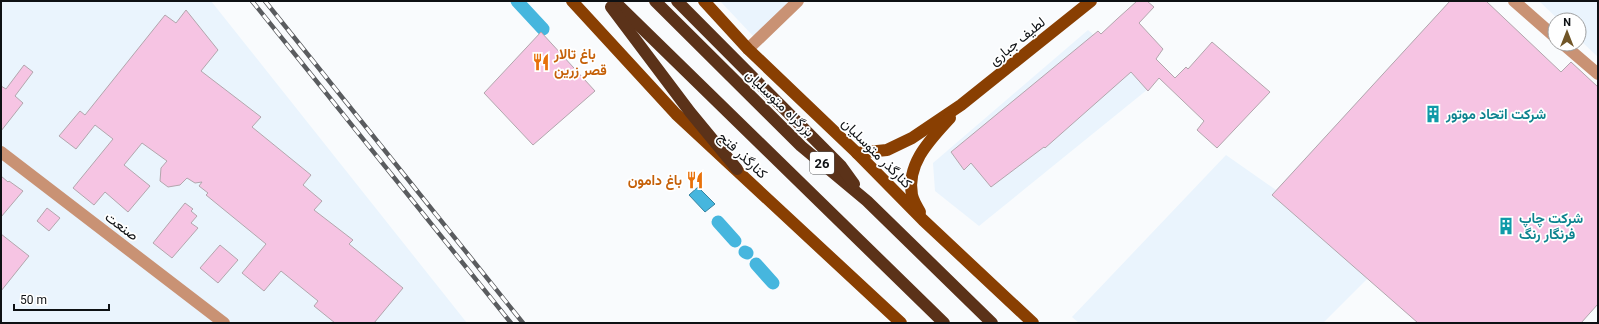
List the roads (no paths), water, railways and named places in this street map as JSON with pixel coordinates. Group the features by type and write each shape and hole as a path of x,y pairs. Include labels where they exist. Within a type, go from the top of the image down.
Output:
{"highway":[{"path":"607,1 690,112 738,169"},
{"name":"26","path":"614,1 944,323"},
{"name":"بزرگراه متوسلیان","path":"655,1 801,146 867,201 992,323"},
{"path":"677,1 841,166 867,201"}],"main road":[{"name":"کنارگذر فتح","path":"572,1 676,114 738,169 901,323"},
{"name":"کنارگذر متوسلیان","path":"704,1 748,49 858,153 923,220 1033,323"},
{"name":"لطیف جباری","path":"961,105 1091,1"},
{"path":"858,153 887,150 906,141 961,105"},
{"path":"923,220 912,195 912,180 916,162 926,146 961,105"}],"street":[{"path":"748,49 798,1"},
{"path":"1514,1 1547,30"},
{"path":"1572,52 1598,74"},
{"name":"صنعت","path":"1,152 224,323"}],"water":[{"path":"698,187 715,204 705,212 689,195"}],"waterway":[{"path":"517,1 543,29"},
{"path":"718,222 735,241"},
{"path":"756,264 773,283"}],"railway":[{"path":"252,1 511,323"},
{"path":"265,1 523,323"}],"place":[{"name":"باغ تالار قصر زرین","path":"541,62"},
{"name":"شرکت اتحاد موتور","path":"1433,114"},
{"name":"باغ دامون","path":"695,180"},
{"name":"شرکت چاپ فرنگار رنگ","path":"1506,226"}]}
